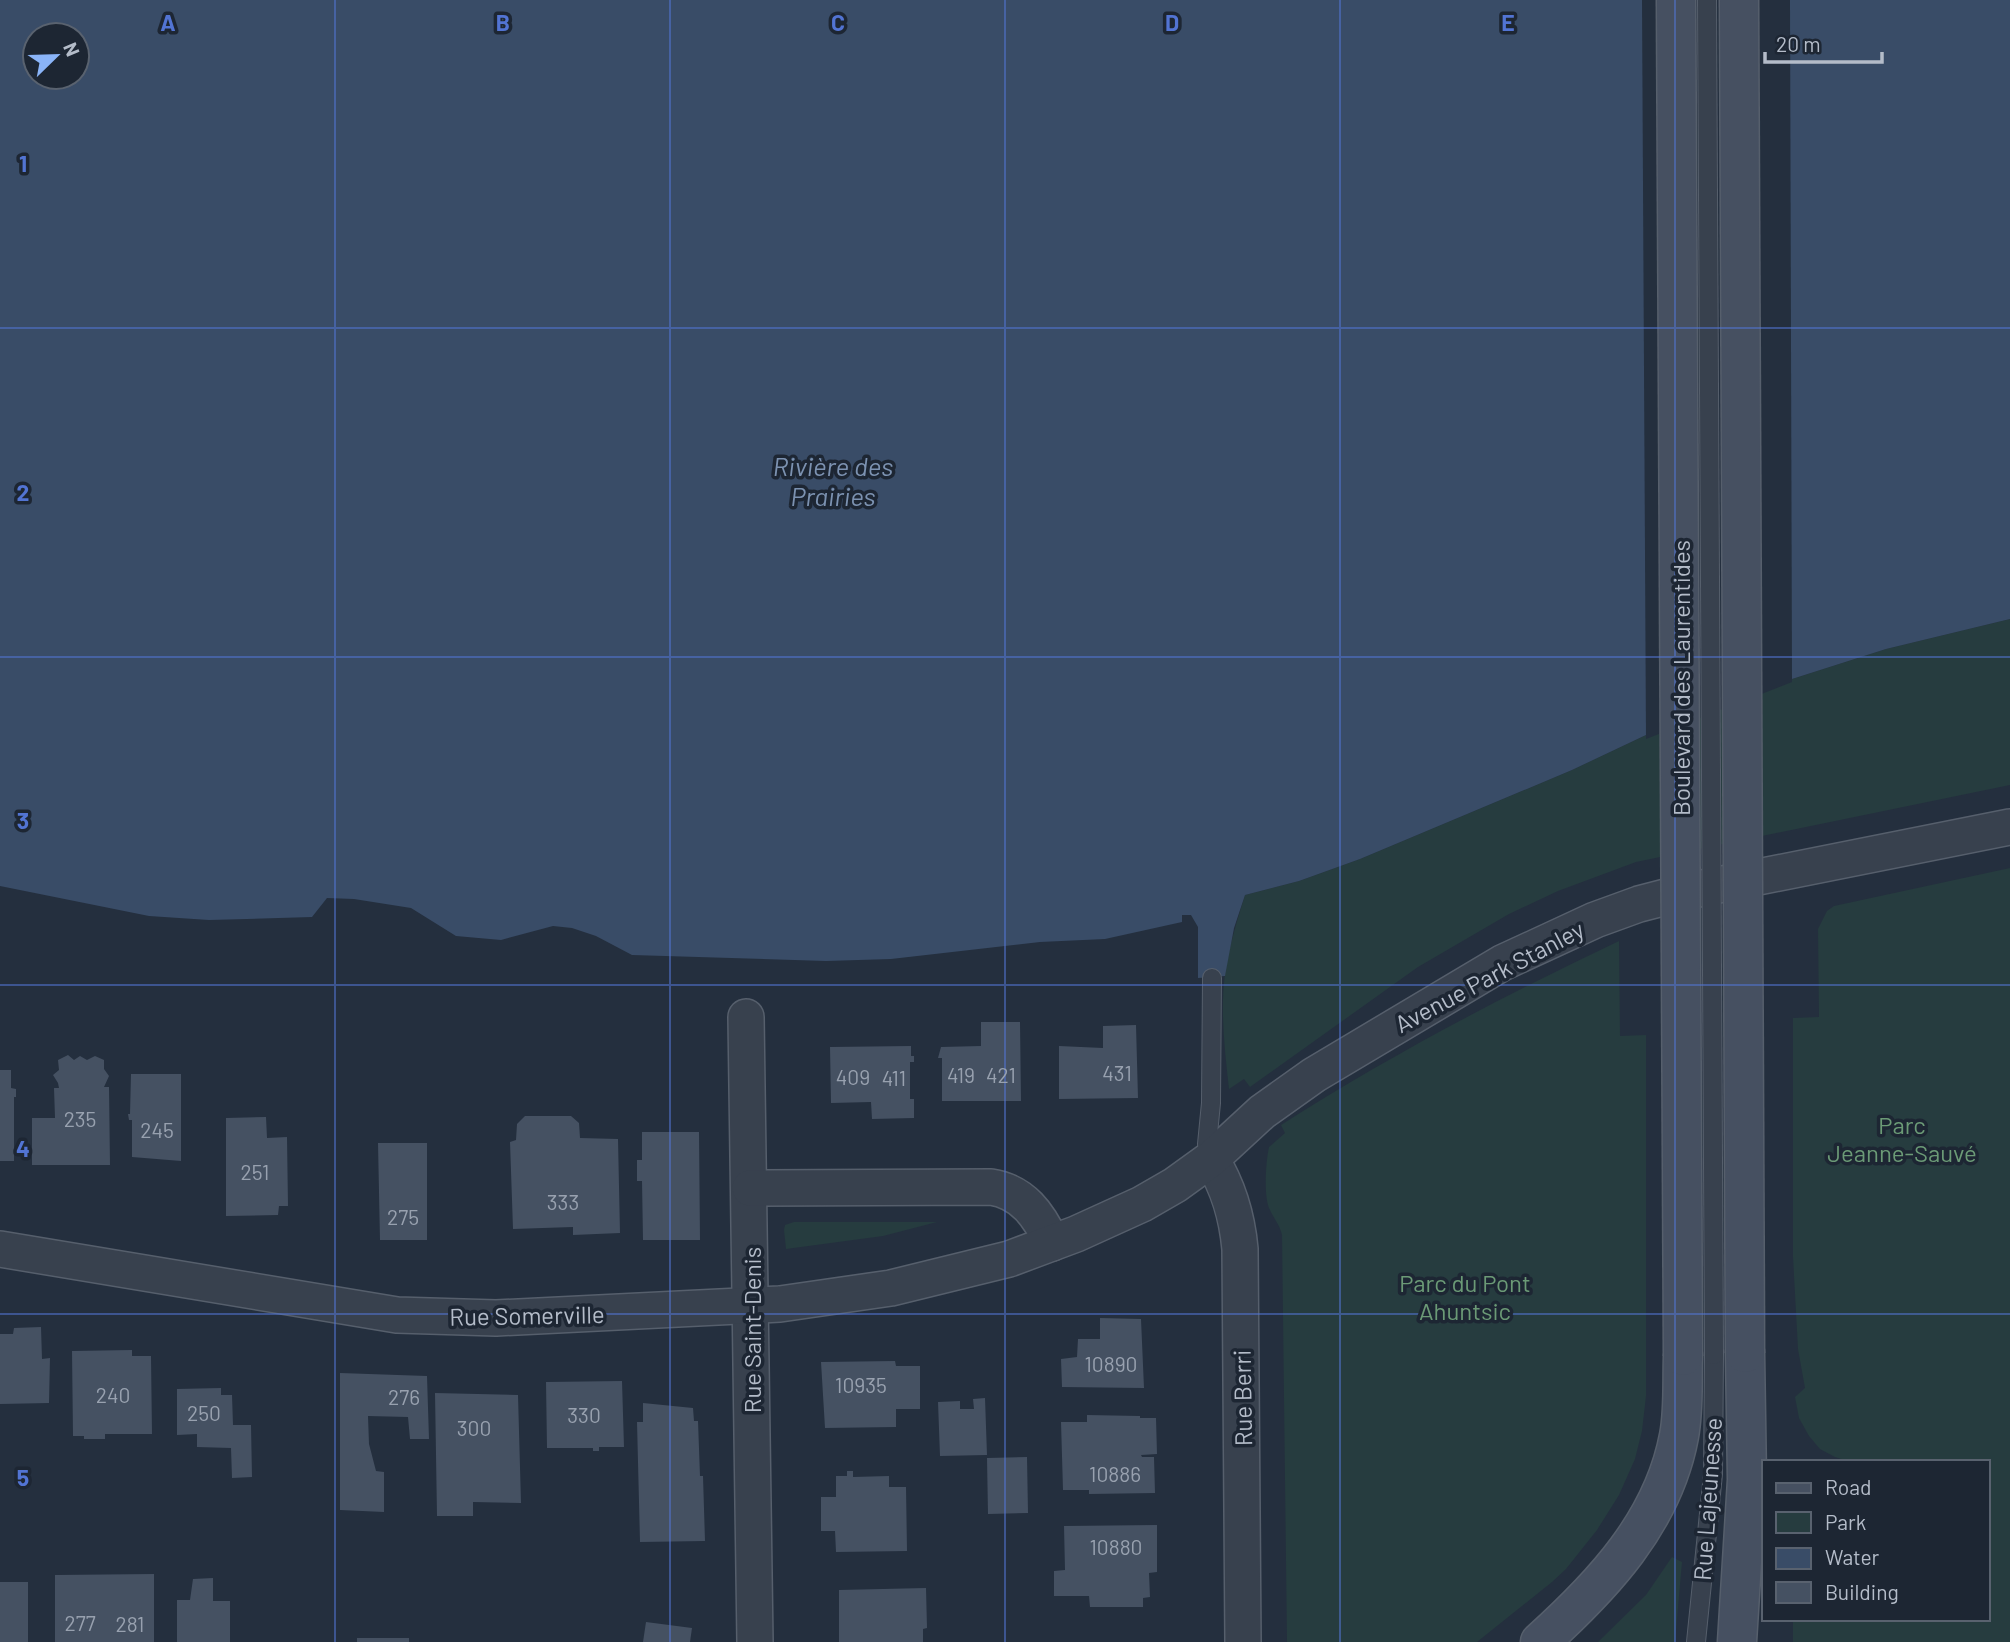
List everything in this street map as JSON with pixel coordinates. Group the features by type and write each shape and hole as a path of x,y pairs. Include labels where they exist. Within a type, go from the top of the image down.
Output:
{"main road":[{"name":"Boulevard des Laurentides","path":"1676,0 1714,1355"},
{"path":"1540,1642 1588,1598 1613,1570 1655,1503 1672,1462 1679,1436 1714,1355 1739,0"},
{"name":"Rue Lajeunesse","path":"1714,1355 1747,1480 1737,1642"}],"street":[{"name":"Avenue Park Stanley","path":"1211,1159 1262,1112 1347,1055 1502,963 1595,920 1639,904 1693,890 2010,827"},
{"name":"Rue Saint-Denis","path":"746,1017 755,1642"},
{"name":"Rue Somerville","path":"0,1249 397,1315 496,1318 751,1306 849,1296 986,1265 1052,1243 1142,1204 1183,1180 1211,1159"},
{"name":"Rue Berri","path":"1211,1159 1229,1193 1238,1227 1240,1249 1244,1642"},
{"path":"750,1188 1003,1189 1014,1193 1031,1208 1052,1243"}],"lane":[{"name":"Boulevard des Laurentides","path":"1707,0 1714,1355"},
{"path":"1211,1159 1207,1144 1211,1103 1212,978"},
{"name":"Rue Lajeunesse","path":"1696,1642 1713,1463 1714,1355"}],"green space":[{"path":"2010,619 2010,785 1636,862 1558,891 1509,914 1418,967 1250,1087 1244,1079 1229,1089 1224,1032 1225,974 1245,895 1299,881 1360,859 1572,770 1646,735 1792,679 1886,649"},
{"name":"Parc Jeanne-Sauvé","path":"2010,868 2010,1642 1793,1642 1793,1621 1989,1621 1989,1460 1845,1460 1820,1449 1799,1418 1795,1397 1805,1388 1798,1349 1793,1257 1793,1018 1819,1017 1818,929 1827,911 1834,906"},
{"name":"Parc du Pont Ahuntsic","path":"1619,941 1620,1036 1646,1035 1646,1396 1635,1459 1619,1495 1597,1530 1566,1569 1477,1642 1287,1642 1282,1235 1266,1197 1269,1147 1285,1133 1281,1125 1363,1075 1532,983"},
{"path":"794,1222 937,1222 883,1236 786,1249 785,1225"},
{"path":"1672,1557 1682,1562 1675,1642 1598,1642 1646,1595"}],"water":[{"name":"Rivière des Prairies","path":"0,0 2010,0 2010,619 1886,649 1792,679 1646,735 1572,770 1360,859 1299,881 1245,895 1234,928 1225,976 1198,978 1198,927 1191,915 1182,915 1182,922 1105,939 1040,942 891,959 826,961 632,955 596,936 572,928 553,926 501,940 456,936 411,908 354,899 327,898 312,917 209,920 149,916 0,886"}],"pier":[{"path":"1642,0 1790,0 1792,682 1646,739"}],"building":[{"path":"981,1022 1020,1022 1021,1101 942,1101 942,1058 938,1058 941,1047 981,1046"},
{"path":"1136,1025 1138,1098 1059,1099 1059,1046 1103,1048 1103,1026"},
{"path":"911,1046 914,1062 910,1062 910,1099 914,1099 914,1118 872,1119 871,1102 831,1103 830,1047"},
{"path":"68,1055 74,1060 80,1056 87,1060 95,1056 104,1060 104,1069 109,1076 104,1087 109,1087 110,1165 32,1165 32,1118 55,1118 54,1088 59,1088 53,1075 59,1070 58,1060"},
{"path":"0,1070 11,1070 11,1088 16,1089 14,1161 0,1161"},
{"path":"131,1074 181,1074 181,1161 132,1157 132,1120 129,1120 128,1114"},
{"path":"525,1116 571,1116 579,1123 580,1138 618,1139 620,1233 573,1235 573,1227 513,1229 510,1142 516,1140 517,1124"},
{"path":"266,1117 267,1138 287,1137 288,1206 279,1206 278,1215 226,1216 226,1118"},
{"path":"642,1132 699,1132 700,1240 643,1240 642,1181 637,1181 637,1160 642,1160"},
{"path":"378,1143 427,1143 427,1240 380,1240"},
{"path":"1100,1318 1141,1319 1144,1388 1062,1387 1061,1359 1077,1357 1078,1339 1100,1339"},
{"path":"41,1327 42,1359 50,1358 49,1403 0,1404 0,1334 13,1334 14,1328"},
{"path":"132,1350 132,1356 151,1356 152,1434 105,1434 105,1439 73,1436 72,1351"},
{"path":"895,1361 896,1366 920,1366 920,1409 896,1409 896,1427 825,1428 821,1362"},
{"path":"340,1373 427,1376 429,1439 410,1439 408,1417 368,1416 369,1444 376,1471 384,1472 384,1512 340,1510"},
{"path":"622,1381 624,1447 599,1447 599,1451 593,1451 593,1448 547,1448 546,1382"},
{"path":"221,1388 221,1395 232,1395 233,1425 251,1425 252,1477 232,1478 231,1448 197,1447 197,1434 177,1435 177,1389"},
{"path":"435,1393 518,1395 521,1503 473,1502 473,1516 437,1516"},
{"path":"985,1398 987,1455 940,1456 938,1402 960,1401 960,1409 974,1409 973,1399"},
{"path":"643,1403 693,1408 694,1421 698,1421 700,1476 703,1476 705,1541 640,1542 637,1422 643,1422"},
{"path":"1087,1415 1156,1418 1157,1454 1141,1455 1154,1457 1155,1493 1089,1494 1089,1490 1063,1490 1061,1422 1087,1422"},
{"path":"1027,1457 1028,1513 988,1514 987,1458"},
{"path":"847,1471 853,1471 853,1477 889,1476 889,1487 906,1487 907,1551 836,1552 835,1531 821,1531 821,1497 836,1497 836,1476 847,1476"},
{"path":"1157,1525 1157,1572 1149,1573 1150,1597 1143,1598 1143,1607 1090,1607 1089,1596 1054,1596 1054,1571 1065,1570 1064,1526"},
{"path":"154,1574 154,1642 55,1642 55,1575"},
{"path":"213,1578 213,1601 230,1601 230,1642 177,1642 177,1600 190,1600 193,1579"},
{"path":"0,1582 28,1582 28,1642 0,1642"},
{"path":"926,1588 927,1628 923,1629 923,1642 839,1642 839,1590"},
{"path":"646,1622 692,1628 690,1642 643,1642"},
{"path":"357,1638 409,1638 409,1642 357,1642"}]}
